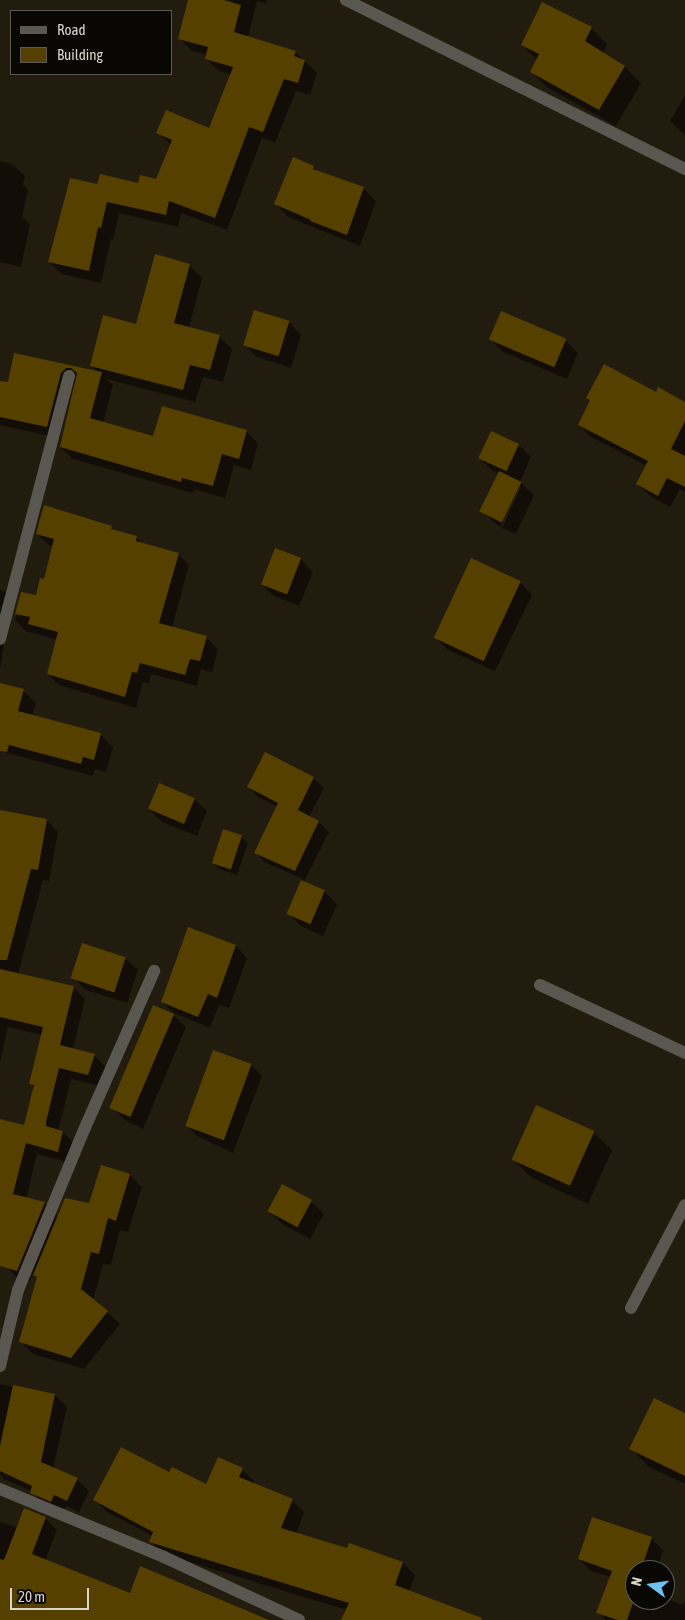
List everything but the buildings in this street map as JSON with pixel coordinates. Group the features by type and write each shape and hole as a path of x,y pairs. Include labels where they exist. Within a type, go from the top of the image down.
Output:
{"street":[{"path":"346,0 685,170"},
{"path":"0,639 69,376"},
{"path":"0,1366 18,1290 84,1130 154,971"},
{"path":"540,985 685,1053"},
{"path":"631,1308 685,1205"},
{"path":"0,1488 164,1557 299,1620"}]}
